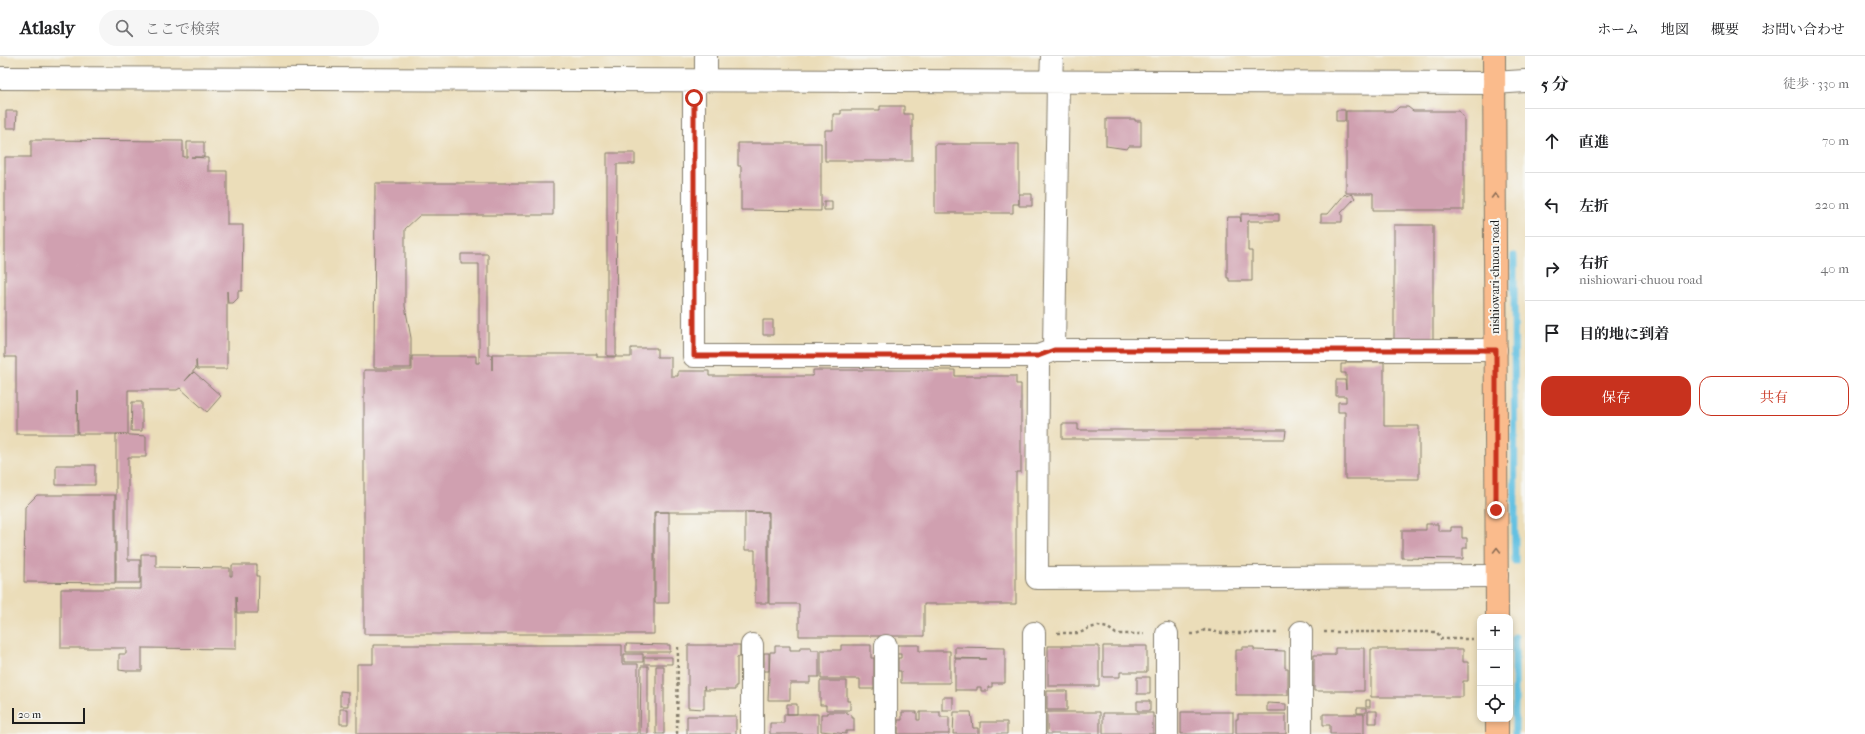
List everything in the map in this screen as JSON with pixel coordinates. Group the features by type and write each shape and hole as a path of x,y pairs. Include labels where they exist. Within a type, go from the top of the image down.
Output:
{"main road":[{"name":"nishiowari-chuou road","path":"1494,56 1497,614"},
{"path":"1497,722 1498,734"}],"street":[{"path":"706,56 700,81 694,356 1496,350"},
{"path":"1052,56 1055,82 1037,578 1497,576"},
{"path":"0,78 1494,83 1525,81"},
{"path":"1301,632 1301,734"},
{"path":"1034,633 1034,734"},
{"path":"1167,634 1167,734"},
{"path":"752,645 752,734"},
{"path":"886,646 886,734"}],"path":[{"path":"1034,633 1080,633 1089,628 1098,626 1108,628 1116,634 1196,634 1205,630 1214,630 1222,633 1437,632 1442,638 1475,639"},
{"path":"677,734 678,645"}],"building":[{"path":"880,106 904,106 904,114 912,114 912,161 825,161 825,130 833,130 833,114 841,114 841,110 880,110"},
{"path":"1399,107 1408,107 1413,111 1459,111 1464,118 1464,210 1373,210 1373,193 1346,193 1346,111 1395,111"},
{"path":"1336,110 1345,110 1345,121 1336,121"},
{"path":"6,111 17,111 16,128 6,128"},
{"path":"1106,119 1135,119 1135,121 1141,121 1141,146 1129,146 1127,149 1106,146"},
{"path":"31,140 183,141 183,157 187,157 187,142 204,142 204,157 191,157 208,158 208,171 227,171 227,225 243,225 242,291 238,291 238,298 233,303 228,303 227,291 227,369 197,369 196,360 196,368 185,381 194,372 221,396 207,412 180,388 177,390 128,390 128,434 78,434 77,390 77,434 16,434 16,357 5,357 5,157 31,157"},
{"path":"738,143 821,143 821,211 741,210 741,166 738,166"},
{"path":"935,144 1019,144 1019,204 1013,204 1013,213 935,213"},
{"path":"607,153 635,153 635,164 617,164 616,356 607,356"},
{"path":"375,183 553,183 553,215 420,215 405,229 405,306 411,338 411,368 374,368"},
{"path":"1019,194 1032,194 1032,206 1019,206"},
{"path":"1345,194 1347,196 1352,194 1355,198 1340,214 1342,214 1342,222 1321,222 1321,214 1328,214"},
{"path":"824,201 832,201 832,210 824,210"},
{"path":"1241,214 1279,214 1279,221 1248,221 1248,251 1252,251 1252,281 1229,281 1229,278 1227,278 1227,222 1228,217 1240,217 1241,222"},
{"path":"1394,225 1433,225 1433,340 1394,340"},
{"path":"461,254 488,254 488,355 597,354 597,357 631,357 631,348 657,348 657,357 671,357 671,376 678,376 678,371 709,371 709,376 813,376 813,370 955,370 955,376 1016,376 1016,384 1021,384 1021,472 1016,472 1016,604 924,604 924,636 799,636 799,604 769,604 769,512 654,512 654,634 364,634 364,370 412,370 412,356 476,356 476,363 479,363 479,264 461,264"},
{"path":"763,320 773,320 773,335 763,335"},
{"path":"1346,362 1384,362 1384,426 1419,426 1419,479 1345,479 1345,412 1338,412 1338,402 1346,402 1346,396 1336,396 1336,380 1345,380 1346,389 1346,373 1341,373 1341,364 1346,364"},
{"path":"132,402 142,402 142,431 131,431"},
{"path":"1062,424 1078,424 1078,430 1286,430 1285,439 1062,439"},
{"path":"116,434 146,436 146,457 128,457 128,560 140,560 140,583 116,583"},
{"path":"56,465 95,465 95,485 56,485"},
{"path":"37,495 115,495 115,583 24,582 25,507"},
{"path":"655,512 669,512 669,603 655,603"},
{"path":"745,512 768,512 768,603 755,603 755,550 745,550"},
{"path":"1426,524 1438,524 1438,531 1451,531 1451,527 1462,527 1462,538 1467,538 1467,548 1463,548 1463,559 1402,558 1402,530 1426,530"},
{"path":"141,554 156,554 156,567 230,568 230,576 232,576 232,565 257,565 257,576 259,576 258,613 237,613 236,596 236,649 142,648 142,671 126,671 119,670 119,654 126,654 126,648 61,648 61,589 141,589"},
{"path":"626,644 670,645 670,652 626,652"},
{"path":"373,645 622,645 622,664 638,664 638,734 357,734 357,664 373,664"},
{"path":"688,645 740,645 740,657 737,657 737,686 735,686 735,690 705,690 704,686 704,709 688,708"},
{"path":"841,645 871,645 871,658 874,658 874,689 860,689 860,679 821,679 821,650 841,650"},
{"path":"897,645 919,645 919,651 950,651 950,683 901,683 901,671 898,671 898,658 901,658 901,654 897,654"},
{"path":"775,646 790,646 790,650 800,650 800,647 811,647 811,650 819,650 819,677 810,677 810,683 790,683 790,700 768,700 770,652 775,652"},
{"path":"1048,646 1099,646 1099,686 1048,686"},
{"path":"1103,646 1147,646 1147,672 1120,672 1120,677 1103,677"},
{"path":"955,647 1005,648 1005,683 992,683 992,687 988,687 988,691 981,691 981,687 977,687 977,690 955,690 955,659 986,659 955,658"},
{"path":"1242,647 1254,647 1254,650 1285,651 1285,668 1288,668 1288,695 1236,695 1236,650 1242,650"},
{"path":"1335,648 1364,648 1364,691 1314,691 1314,655 1335,655"},
{"path":"1371,649 1463,649 1463,662 1468,662 1468,681 1463,681 1463,697 1371,697"},
{"path":"764,653 769,653 769,671 764,671"},
{"path":"624,654 643,654 643,662 624,662"},
{"path":"644,657 672,657 672,664 644,664"},
{"path":"641,666 648,666 648,734 640,734"},
{"path":"656,666 664,666 664,734 656,734"},
{"path":"1137,677 1150,677 1150,694 1137,694"},
{"path":"820,681 847,681 847,701 850,701 850,710 826,710 826,705 820,705"},
{"path":"340,691 348,692 348,706 340,706"},
{"path":"1047,691 1067,691 1067,710 1047,710"},
{"path":"942,697 953,697 953,710 942,710"},
{"path":"1366,700 1370,700 1370,707 1366,707"},
{"path":"1137,701 1150,701 1150,711 1137,711"},
{"path":"1267,703 1286,704 1286,711 1267,711"},
{"path":"787,704 797,704 797,714 787,714"},
{"path":"1357,708 1366,708 1366,713 1357,713"},
{"path":"340,709 348,709 348,724 340,724"},
{"path":"1368,711 1377,711 1377,723 1368,723"},
{"path":"828,712 847,712 847,714 852,715 852,718 854,718 854,731 846,731 846,734 821,731 821,714 828,714"},
{"path":"902,712 917,712 917,720 920,720 920,712 940,712 940,717 949,717 949,734 898,734 898,720 902,720"},
{"path":"954,712 971,712 973,728 978,728 978,734 953,734"},
{"path":"1047,712 1100,712 1100,734 1047,734"},
{"path":"1181,712 1233,712 1233,734 1181,734"},
{"path":"1103,713 1153,713 1153,734 1103,734"},
{"path":"784,714 818,714 818,734 770,734 770,723 784,723"},
{"path":"1238,714 1286,714 1286,734 1236,734 1236,719 1238,719"},
{"path":"1323,714 1364,714 1364,734 1330,734 1330,725 1323,725"},
{"path":"687,716 736,716 736,734 687,734"},
{"path":"980,722 1007,722 1007,734 980,734"}],"waterway":[{"path":"1514,256 1515,561"},
{"path":"1515,637 1515,734"}],"route":[{"path":"694,98 694,356 1038,356 1054,350 1496,350 1496,510"}]}
